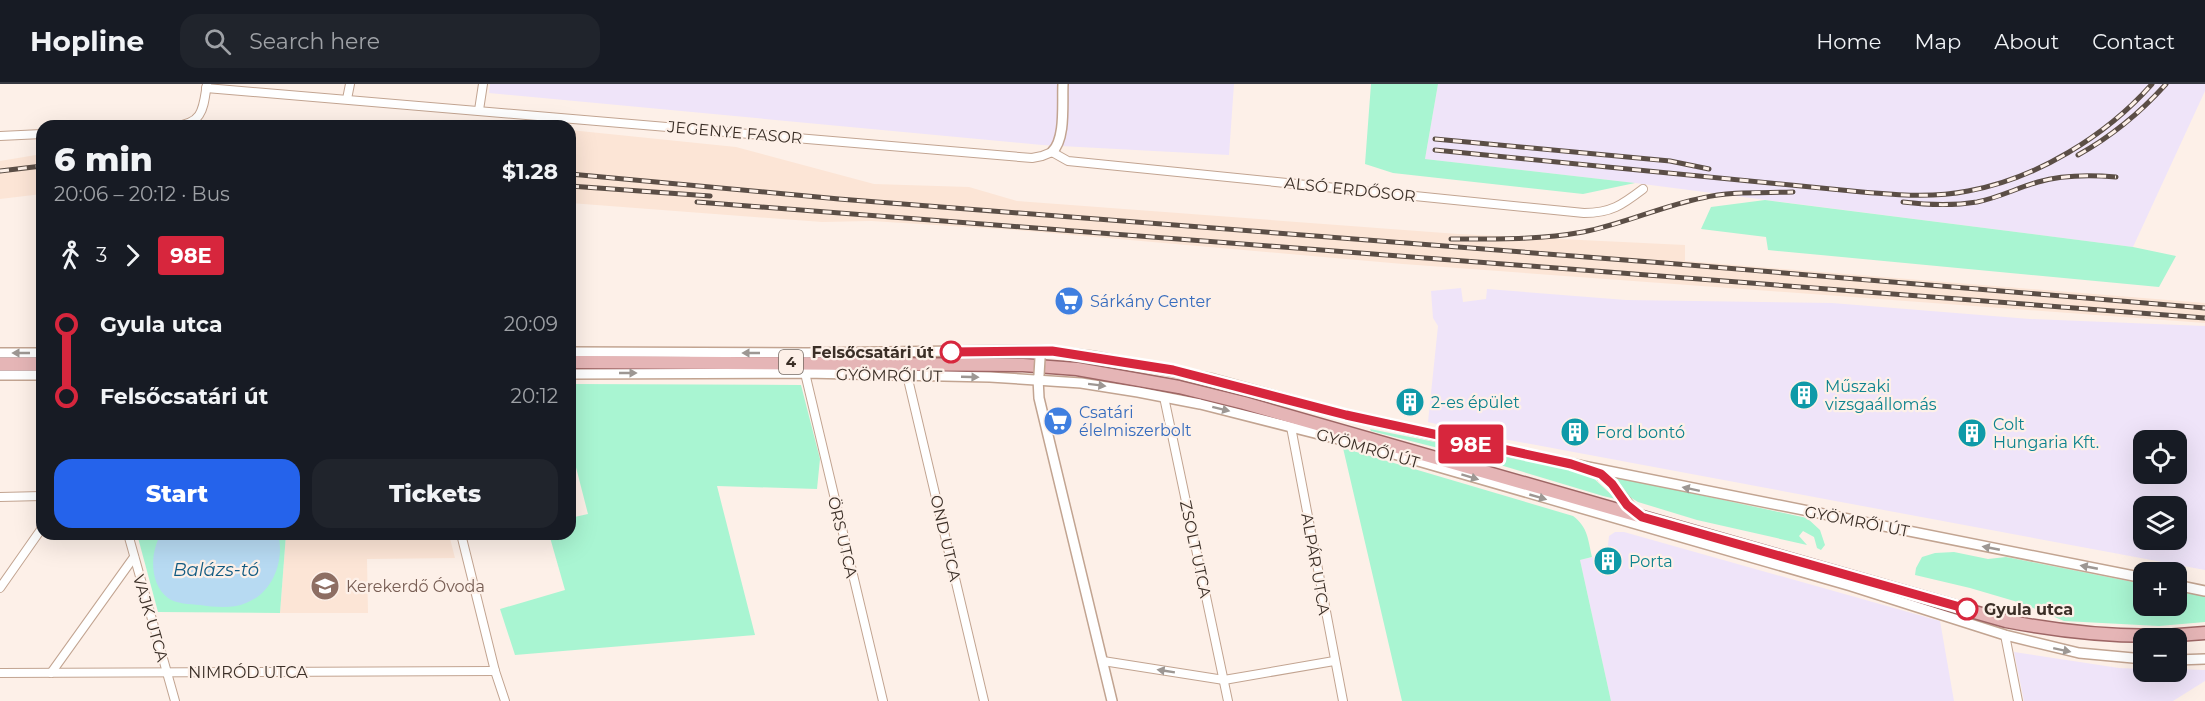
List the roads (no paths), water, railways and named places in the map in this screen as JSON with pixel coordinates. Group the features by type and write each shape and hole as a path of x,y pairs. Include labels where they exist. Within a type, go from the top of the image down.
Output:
{"main road":[{"name":"4","path":"576,363 1023,364 1077,369 1179,387 1244,403 2024,624 2100,636 2143,637 2205,633"},
{"path":"0,364 36,364"}],"street":[{"path":"347,99 350,84"},
{"path":"478,110 483,84"},
{"path":"1052,152 1060,140 1063,84"},
{"path":"195,120 199,117 207,86"},
{"name":"JEGENYE FASOR","path":"207,86 1032,158 1052,152"},
{"path":"0,136 36,134"},
{"name":"ALSÓ ERDŐSOR","path":"1052,152 1068,161 1584,213 1614,209 1643,189"},
{"name":"GYÖMRŐI ÚT","path":"576,352 1040,354 1109,359 1173,370 1346,415 1571,464 2133,576"},
{"path":"0,353 36,353"},
{"path":"1040,354 1039,398 1113,701"},
{"name":"GYÖMRŐI ÚT","path":"576,374 805,373 1038,378 1164,397 1366,446 1518,492 1817,576 2006,635 2079,653 2133,658"},
{"name":"ÖRS UTCA","path":"805,373 882,701"},
{"path":"0,375 36,375"},
{"name":"OND UTCA","path":"907,375 984,701"},
{"name":"ZSOLT UTCA","path":"1164,397 1228,701"},
{"name":"ALPÁR UTCA","path":"1291,427 1343,701"},
{"name":"GYÖMRŐI ÚT","path":"1571,464 1601,474 1612,484 1627,505 1642,517"},
{"path":"0,497 36,496"},
{"path":"0,588 36,537"},
{"name":"VAJK UTCA","path":"130,540 175,701"},
{"path":"462,540 495,671 506,701"},
{"path":"51,673 134,557"},
{"path":"2187,587 2205,591"},
{"path":"2006,635 2018,701"},
{"path":"2187,659 2205,658"},
{"path":"1103,661 1224,680 1334,661"},
{"name":"NIMRÓD UTCA","path":"0,674 495,671"}],"water":[{"name":"Balázs-tó","path":"279,540 280,554 270,584 263,592 246,603 223,607 179,603 168,598 157,585 153,558 157,541"}],"railway":[{"path":"1435,150 1862,192 1942,195 1994,185 2044,166 2091,138 2134,103 2152,84"},
{"path":"2078,155 2125,123 2166,84"},
{"path":"1435,139 1670,161 1709,169"},
{"path":"0,171 36,167"},
{"path":"576,175 839,199 1677,264 2205,308"},
{"path":"1903,202 1940,205 1968,203 2057,178 2116,177"},
{"path":"576,186 710,196"},
{"path":"1451,239 1566,235 1598,229 1687,201 1713,196 1736,193 1793,192"},
{"path":"697,202 2205,318"}],"place":[{"name":"Sárkány Center","path":"1069,301"},
{"name":"Felsőcsatári út","path":"951,352"},
{"name":"Műszaki vizsgaállomás","path":"1804,395"},
{"name":"2-es épület","path":"1410,402"},
{"name":"Csatári élelmiszerbolt","path":"1058,421"},
{"name":"Ford bontó","path":"1575,432"},
{"name":"Colt Hungaria Kft.","path":"1972,433"},
{"name":"Porta","path":"1608,561"},
{"name":"Kerekerdő Óvoda","path":"325,586"},
{"name":"Gyula utca","path":"1967,609"}]}
